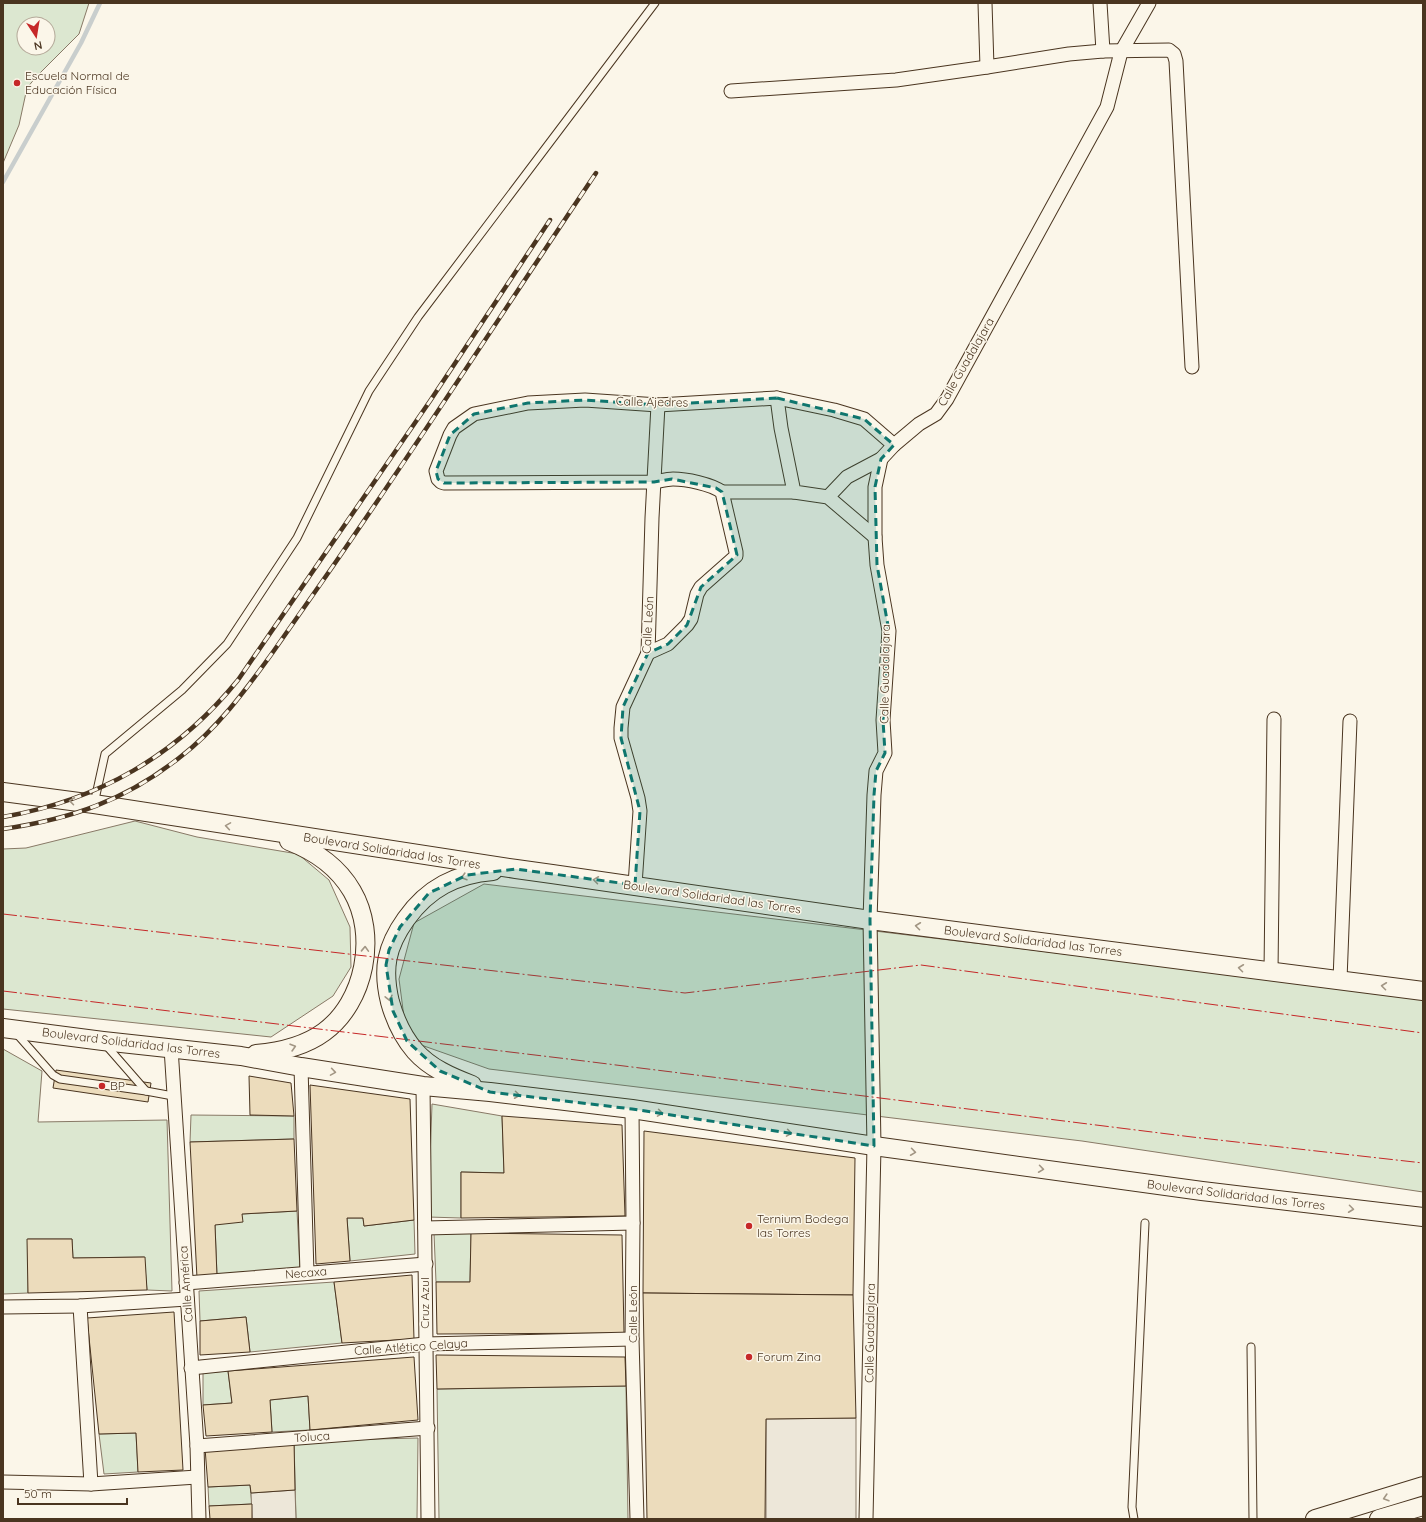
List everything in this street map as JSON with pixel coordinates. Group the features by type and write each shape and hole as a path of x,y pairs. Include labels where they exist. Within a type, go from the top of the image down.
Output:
{"main road":[{"name":"Boulevard Solidaridad las Torres","path":"3,792 94,804 248,829 870,920 1423,991"},
{"path":"241,1056 272,1052 298,1045 325,1032 336,1021 353,996 363,967 365,952 365,936 359,906 352,892 333,867 321,857 309,850 277,837 248,829"},
{"path":"490,1092 440,1071 427,1062 407,1041 392,1011 386,981 386,965 388,950 400,927 429,893 452,880 480,872 516,869"},
{"name":"Boulevard Solidaridad las Torres","path":"8,1029 241,1056 423,1086 490,1092 632,1109 874,1146 1202,1192 1423,1217"},
{"path":"1315,1519 1423,1486"},
{"path":"1382,1519 1423,1506"}],"street":[{"path":"985,3 986,68"},
{"path":"1100,3 1104,52"},
{"name":"Calle Guadalajara","path":"866,1519 874,1146 870,920 874,795 876,771 885,753 883,720 889,630 877,564 875,537 875,487 881,459 894,445 919,424 936,414 948,400 1107,107 1120,52 1149,3"},
{"path":"731,91 896,80 986,68 1054,56 1104,52 1168,50 1174,54 1176,61 1192,367"},
{"path":"777,398 781,428 794,492"},
{"name":"Calle Ajedres","path":"654,482 441,482 438,479 436,471 454,428 474,414 528,402 585,400 658,405 777,398 834,410 864,419 894,445"},
{"name":"Calle León","path":"635,885 640,811 638,798 621,738 620,728 623,707 648,653 658,405"},
{"path":"828,497 847,477 881,459"},
{"path":"654,482 683,479 716,488 722,492 794,492 828,497 875,537"},
{"path":"648,653 668,644 687,625 697,594 701,587 736,556 722,492"},
{"path":"1271,972 1274,719"},
{"path":"1340,980 1350,721"},
{"name":"Calle América","path":"171,1048 197,1446 199,1519"},
{"path":"301,1067 307,1273"},
{"name":"Cruz Azul","path":"423,1086 428,1519"},
{"name":"Calle León","path":"632,1109 634,1223 632,1340 637,1519"},
{"path":"425,1228 634,1223"},
{"name":"Necaxa","path":"186,1283 426,1264"},
{"path":"3,1307 80,1306 187,1299"},
{"path":"80,1306 91,1484"},
{"name":"Calle Atlético Celaya","path":"191,1368 425,1344 632,1340"},
{"name":"Toluca","path":"197,1446 428,1428"},
{"path":"3,1482 91,1484 197,1477"}],"lane":[{"path":"94,804 105,754 182,690 227,644 297,538 369,391 418,317 655,3"},
{"path":"8,1029 53,1075 60,1079 173,1096"},
{"path":"103,1041 146,1091"},
{"path":"1134,1519 1132,1507 1145,1223"},
{"path":"1251,1347 1253,1519"}],"highlighted area":[{"path":"777,398 864,419 894,445 881,459 875,487 877,565 889,631 883,720 885,753 876,771 874,795 870,920 874,1146 632,1109 490,1092 440,1071 407,1041 393,1011 386,965 389,950 400,927 429,893 467,875 516,869 635,885 640,811 621,738 623,707 648,653 668,644 687,625 701,587 737,555 722,492 716,488 672,479 654,482 444,483 438,479 436,471 450,435 474,414 528,403 585,400 658,405"}],"green space":[{"name":"Escuela Normal de Educación Física","path":"3,3 89,3 79,34 27,88 19,125 3,163"},
{"path":"135,821 197,837 298,854 329,880 350,927 351,967 333,996 271,1037 3,1009 3,849 26,848"},
{"path":"484,884 1423,997 1423,1192 1082,1141 489,1069 407,1040 399,979 414,923"},
{"path":"3,1049 42,1071 38,1122 167,1120 172,1291 147,1290 144,1257 73,1258 72,1239 28,1239 28,1293 3,1294"},
{"path":"432,1104 502,1116 504,1173 461,1172 461,1218 428,1217"},
{"path":"191,1115 294,1116 294,1139 190,1142"},
{"path":"297,1211 300,1271 217,1276 215,1225 242,1214"},
{"path":"347,1218 363,1218 364,1226 414,1220 415,1254 350,1261"},
{"path":"434,1233 471,1233 470,1282 436,1282"},
{"path":"334,1282 342,1343 250,1352 246,1317 200,1321 199,1291"},
{"path":"228,1371 232,1403 203,1405 203,1373"},
{"path":"626,1386 628,1519 439,1519 437,1389"},
{"path":"308,1396 310,1430 272,1432 270,1400"},
{"path":"136,1433 138,1472 104,1474 99,1434"},
{"path":"418,1438 417,1519 296,1519 294,1441"},
{"path":"250,1485 252,1504 209,1506 208,1487"}],"shaded area":[{"path":"856,1418 856,1519 766,1519 766,1419"},
{"path":"295,1490 296,1519 252,1519 251,1493"}],"building":[{"name":"BP","path":"56,1070 151,1083 148,1102 53,1088"},
{"path":"249,1076 291,1083 294,1116 250,1115"},
{"path":"310,1085 410,1099 414,1220 364,1226 363,1218 347,1218 350,1261 316,1264"},
{"path":"502,1116 622,1125 625,1216 461,1218 461,1172 504,1173"},
{"name":"Ternium Bodega las Torres","path":"644,1131 855,1158 853,1295 643,1293"},
{"path":"294,1139 297,1211 242,1214 243,1222 215,1225 217,1276 197,1278 190,1142"},
{"path":"471,1233 622,1235 624,1333 437,1334 436,1282 470,1282"},
{"path":"27,1239 72,1239 73,1258 145,1257 147,1290 28,1293"},
{"path":"412,1275 414,1339 342,1343 334,1282"},
{"name":"Forum Zina","path":"643,1293 853,1295 856,1418 766,1419 765,1519 647,1519"},
{"path":"174,1312 183,1470 138,1472 136,1433 99,1434 87,1318"},
{"path":"246,1317 250,1352 200,1355 200,1321"},
{"path":"436,1355 625,1357 626,1386 437,1389"},
{"path":"414,1357 418,1420 310,1430 308,1396 270,1400 272,1432 206,1436 203,1405 232,1403 228,1371"},
{"path":"294,1441 295,1490 251,1493 250,1485 208,1487 205,1448"},
{"path":"252,1504 252,1519 210,1519 209,1506"}],"waterway":[{"path":"3,182 81,43 100,3"}],"railway":[{"path":"3,829 51,820 96,806 138,786 193,747 230,709 262,667 367,517 596,173"},
{"path":"3,817 72,799 133,771 162,752 189,731 214,707 238,680 430,401 550,220"}],"power":[{"path":"3,914 685,993 921,965 1423,1033"},
{"path":"3,991 568,1059 1192,1137 1423,1163"}],"place":[{"name":"Escuela Normal de Educación Física","path":"17,83"},
{"name":"BP","path":"102,1086"},
{"name":"Ternium Bodega las Torres","path":"749,1226"},
{"name":"Forum Zina","path":"749,1357"}]}
